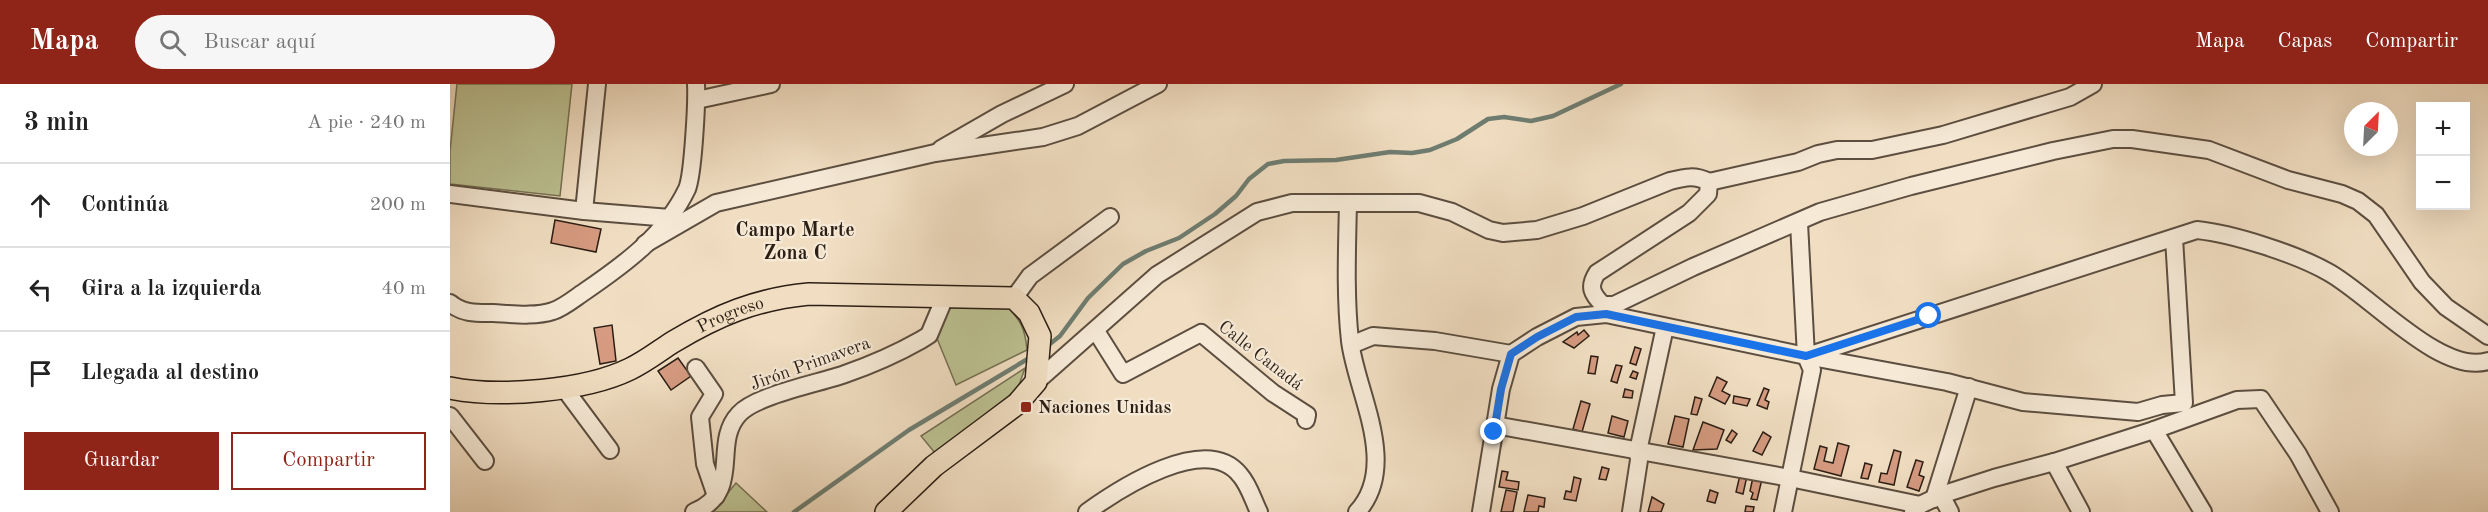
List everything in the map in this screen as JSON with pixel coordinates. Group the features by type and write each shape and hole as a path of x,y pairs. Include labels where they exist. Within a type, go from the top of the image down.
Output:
{"main road":[{"name":"Progreso","path":"450,388 500,392 564,388 630,370 722,315 778,297 809,294 945,297 1019,302"},
{"path":"886,512 934,466 1017,404 1036,372 1040,336 1035,323 1019,302"}],"street":[{"path":"584,211 597,84"},
{"path":"450,303 458,310 469,312 524,315 553,311 621,267 670,218 688,186 696,92 771,84"},
{"path":"935,153 1002,114 1065,84"},
{"path":"645,244 716,203 935,153 1043,137 1078,126 1158,84"},
{"path":"1036,372 1096,331 1157,275 1257,212 1292,203 1320,201 1419,203 1452,212 1489,230 1503,233 1537,230 1583,216 1685,177 1697,176 1709,182 1798,162 1837,150 1872,150 1943,135 2070,97 2093,84"},
{"path":"1351,345 1373,336 1435,341 1511,354 1556,326 1614,305 1693,267 1820,212 1911,186 2067,148 2132,139 2208,150 2288,180 2358,201 2376,215 2422,282 2446,307 2488,336"},
{"path":"1709,182 1708,194 1689,213 1597,273 1591,281 1597,310 1665,327 1968,387 2023,402 2138,412 2162,405 2184,403 2174,238"},
{"path":"450,194 584,211 670,218"},
{"path":"1347,203 1346,295 1351,345 1371,419 1375,476 1364,504 1357,512"},
{"path":"1019,302 1030,276 1110,217"},
{"path":"1783,512 1812,370 1806,356 1799,223"},
{"path":"1806,356 2197,230 2218,232 2311,262 2357,291 2404,329 2442,353 2457,361 2478,364 2488,361"},
{"name":"Jirón Primavera","path":"716,496 722,488 731,428 739,413 760,400 848,373 921,340 929,335 945,297"},
{"path":"1631,512 1638,451 1665,327"},
{"name":"Calle Canadá","path":"1096,331 1124,374 1201,333 1256,380 1307,415 1306,420"},
{"path":"1481,512 1501,389 1511,354"},
{"path":"694,512 716,496 705,464 700,417 714,394 696,368"},
{"path":"1927,503 1968,387"},
{"path":"564,388 610,450"},
{"path":"1927,503 2154,430 2237,400 2261,399 2298,454 2330,512"},
{"path":"450,416 485,460"},
{"path":"1495,425 1927,503 1950,512"},
{"path":"2154,430 2203,512"},
{"path":"1087,512 1111,495 1150,474 1195,459 1214,460 1227,464 1240,474 1259,512"},
{"path":"2054,462 2081,512"}],"green space":[{"path":"457,84 572,84 560,196 450,184 450,151"},
{"path":"1005,303 1021,324 1027,350 956,385 936,336 948,305"},
{"path":"1025,368 1019,385 1011,394 935,453 921,436"},
{"path":"736,483 767,512 712,512"}],"building":[{"path":"555,220 601,229 596,252 551,243"},
{"path":"612,325 616,361 600,364 594,328"},
{"path":"1584,330 1589,336 1574,348 1563,342 1577,332 1578,335"},
{"path":"1635,347 1641,349 1636,365 1630,363"},
{"path":"1591,356 1598,357 1595,374 1588,373"},
{"path":"678,358 691,376 671,390 658,371"},
{"path":"1616,365 1622,366 1617,383 1611,381"},
{"path":"1633,371 1638,373 1636,379 1630,377"},
{"path":"1717,377 1727,382 1722,391 1730,395 1725,404 1709,396"},
{"path":"1764,388 1769,390 1765,400 1769,402 1767,409 1757,405"},
{"path":"1625,389 1633,391 1632,398 1623,397"},
{"path":"1734,396 1750,399 1747,406 1733,403"},
{"path":"1695,397 1702,399 1697,415 1691,414"},
{"path":"1581,401 1590,404 1582,432 1573,429"},
{"path":"1612,416 1628,421 1624,437 1608,433"},
{"path":"1675,416 1689,419 1683,447 1668,444"},
{"path":"1703,422 1724,430 1717,449 1693,450"},
{"path":"1732,430 1737,434 1731,443 1726,440"},
{"path":"1763,432 1771,437 1762,455 1753,451"},
{"path":"1838,443 1849,446 1841,476 1814,469 1820,446 1827,448 1824,461 1833,463"},
{"path":"1894,450 1901,452 1894,485 1879,482 1881,473 1887,474"},
{"path":"1916,460 1923,462 1919,475 1924,477 1919,491 1907,487"},
{"path":"1865,463 1872,465 1868,479 1861,478"},
{"path":"1602,467 1609,469 1606,480 1599,479"},
{"path":"1502,471 1508,472 1506,480 1519,482 1518,490 1499,487"},
{"path":"1740,475 1747,476 1743,494 1736,492"},
{"path":"1574,477 1581,479 1576,501 1564,499 1566,491 1571,492"},
{"path":"1753,477 1762,479 1757,500 1751,499"},
{"path":"1506,490 1517,492 1513,512 1501,512"},
{"path":"1710,490 1718,493 1715,503 1707,501"},
{"path":"1528,495 1545,498 1544,507 1539,506 1538,512 1524,512"},
{"path":"1652,497 1664,504 1661,512 1648,512"},
{"path":"1746,506 1754,507 1753,512 1745,512"}],"waterway":[{"path":"1046,347 1060,336 1088,298 1123,264 1146,251 1179,238 1215,214 1236,196 1249,179 1268,164 1284,161 1336,160 1390,152 1412,153 1430,150 1457,139 1488,119 1504,117 1531,121 1553,116 1621,84"},
{"path":"794,512 909,430 1031,357"}],"place":[{"name":"Naciones Unidas","path":"1026,407"}],"district":[{"name":"Campo Marte Zona C","path":"795,240"}],"route":[{"path":"1494,432 1501,389 1511,354 1556,326 1576,317 1606,314 1806,356 1929,316"}]}
